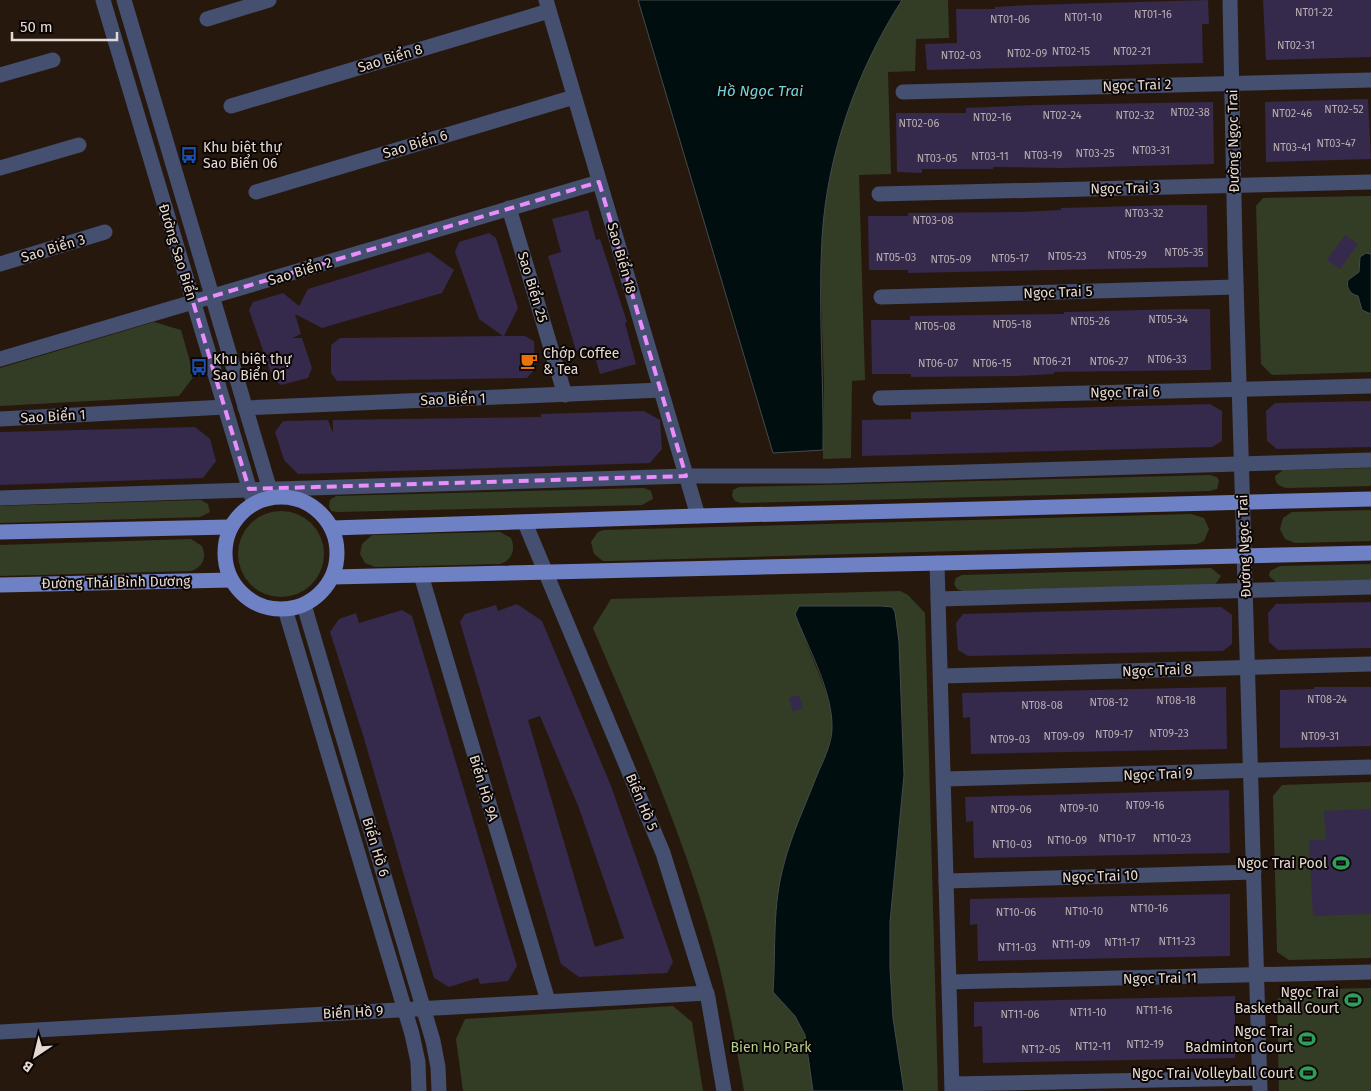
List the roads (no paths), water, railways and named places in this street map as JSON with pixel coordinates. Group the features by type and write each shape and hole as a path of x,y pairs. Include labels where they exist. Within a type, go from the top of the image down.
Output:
{"main road":[{"path":"271,494 291,497 320,511 332,528 336,538 338,558 332,577 321,593 304,605 285,609 258,604 239,591 231,580 226,567 224,553 230,527 252,496 271,494"},
{"path":"332,528 698,516 1371,499"},
{"path":"0,532 230,527"},
{"path":"332,577 1371,553"},
{"name":"Đường Thái Bình Dương","path":"0,585 231,580"}],"street":[{"name":"Đường Sao Biển","path":"103,0 252,496"},
{"name":"Đường Sao Biển","path":"124,0 271,494"},
{"path":"207,19 269,0"},
{"name":"Đường Ngọc Trai","path":"1230,0 1233,186 1260,1084"},
{"name":"Sao Biển 18","path":"547,5 698,516"},
{"name":"Sao Biển 8","path":"231,106 547,5"},
{"path":"0,76 53,60"},
{"name":"Ngọc Trai 2","path":"903,92 1232,82 1371,80"},
{"name":"Sao Biển 6","path":"256,192 574,97"},
{"path":"0,168 78,145"},
{"name":"Sao Biển 2","path":"0,359 599,182"},
{"name":"Ngọc Trai 3","path":"879,194 1371,182"},
{"name":"Sao Biển 25","path":"509,208 565,395"},
{"name":"Sao Biển 3","path":"0,264 105,232"},
{"name":"Ngọc Trai 5","path":"881,297 1236,287"},
{"name":"Ngọc Trai 6","path":"880,398 1371,386"},
{"name":"Sao Biển 1","path":"245,408 661,390"},
{"name":"Sao Biển 1","path":"0,419 225,407"},
{"path":"271,494 686,476 828,476 1371,460"},
{"path":"0,498 252,496"},
{"name":"Biển Hồ 5","path":"525,523 663,853 707,992 724,1091"},
{"path":"938,563 952,1088 1260,1084"},
{"name":"Biển Hồ 9A","path":"421,575 548,1001"},
{"path":"938,599 1246,592 1371,587"},
{"name":"Biển Hồ 6","path":"304,605 424,1008 436,1052 439,1091"},
{"name":"Biển Hồ 6","path":"285,609 404,1009 417,1058 419,1091"},
{"name":"Ngọc Trai 8","path":"942,676 1371,664"},
{"name":"Ngọc Trai 9","path":"944,780 1371,767"},
{"name":"Ngọc Trai 10","path":"946,881 1254,872"},
{"name":"Ngọc Trai 11","path":"949,982 1371,972"},
{"name":"Biển Hồ 9","path":"0,1032 707,992"}],"water":[{"name":"Hồ Ngọc Trai","path":"638,0 902,0 871,55 858,84 847,114 830,175 825,207 821,265 823,450 773,453"},
{"path":"1366,253 1371,254 1371,314 1362,310 1358,296 1348,288 1348,280 1359,272 1360,257"},
{"path":"799,606 881,606 892,607 895,612 899,642 904,775 890,922 890,968 893,1018 904,1091 813,1091 805,1035 795,1016 773,992 776,912 780,880 791,841 827,752 832,734 831,714 824,685 795,614"}],"place":[{"name":"Khu biệt thự Sao Biển 06","path":"189,155"},
{"name":"Chớp Coffee & Tea","path":"529,361"},
{"name":"Khu biệt thự Sao Biển 01","path":"199,367"},
{"name":"Ngoc Trai Pool","path":"1341,863"},
{"name":"Ngọc Trai Basketball Court","path":"1353,1000"},
{"name":"Ngoc Trai Badminton Court","path":"1307,1039"},
{"name":"Ngoc Trai Volleyball Court","path":"1308,1073"}],"park label":[{"name":"Bien Ho Park","path":"771,1047"}]}
